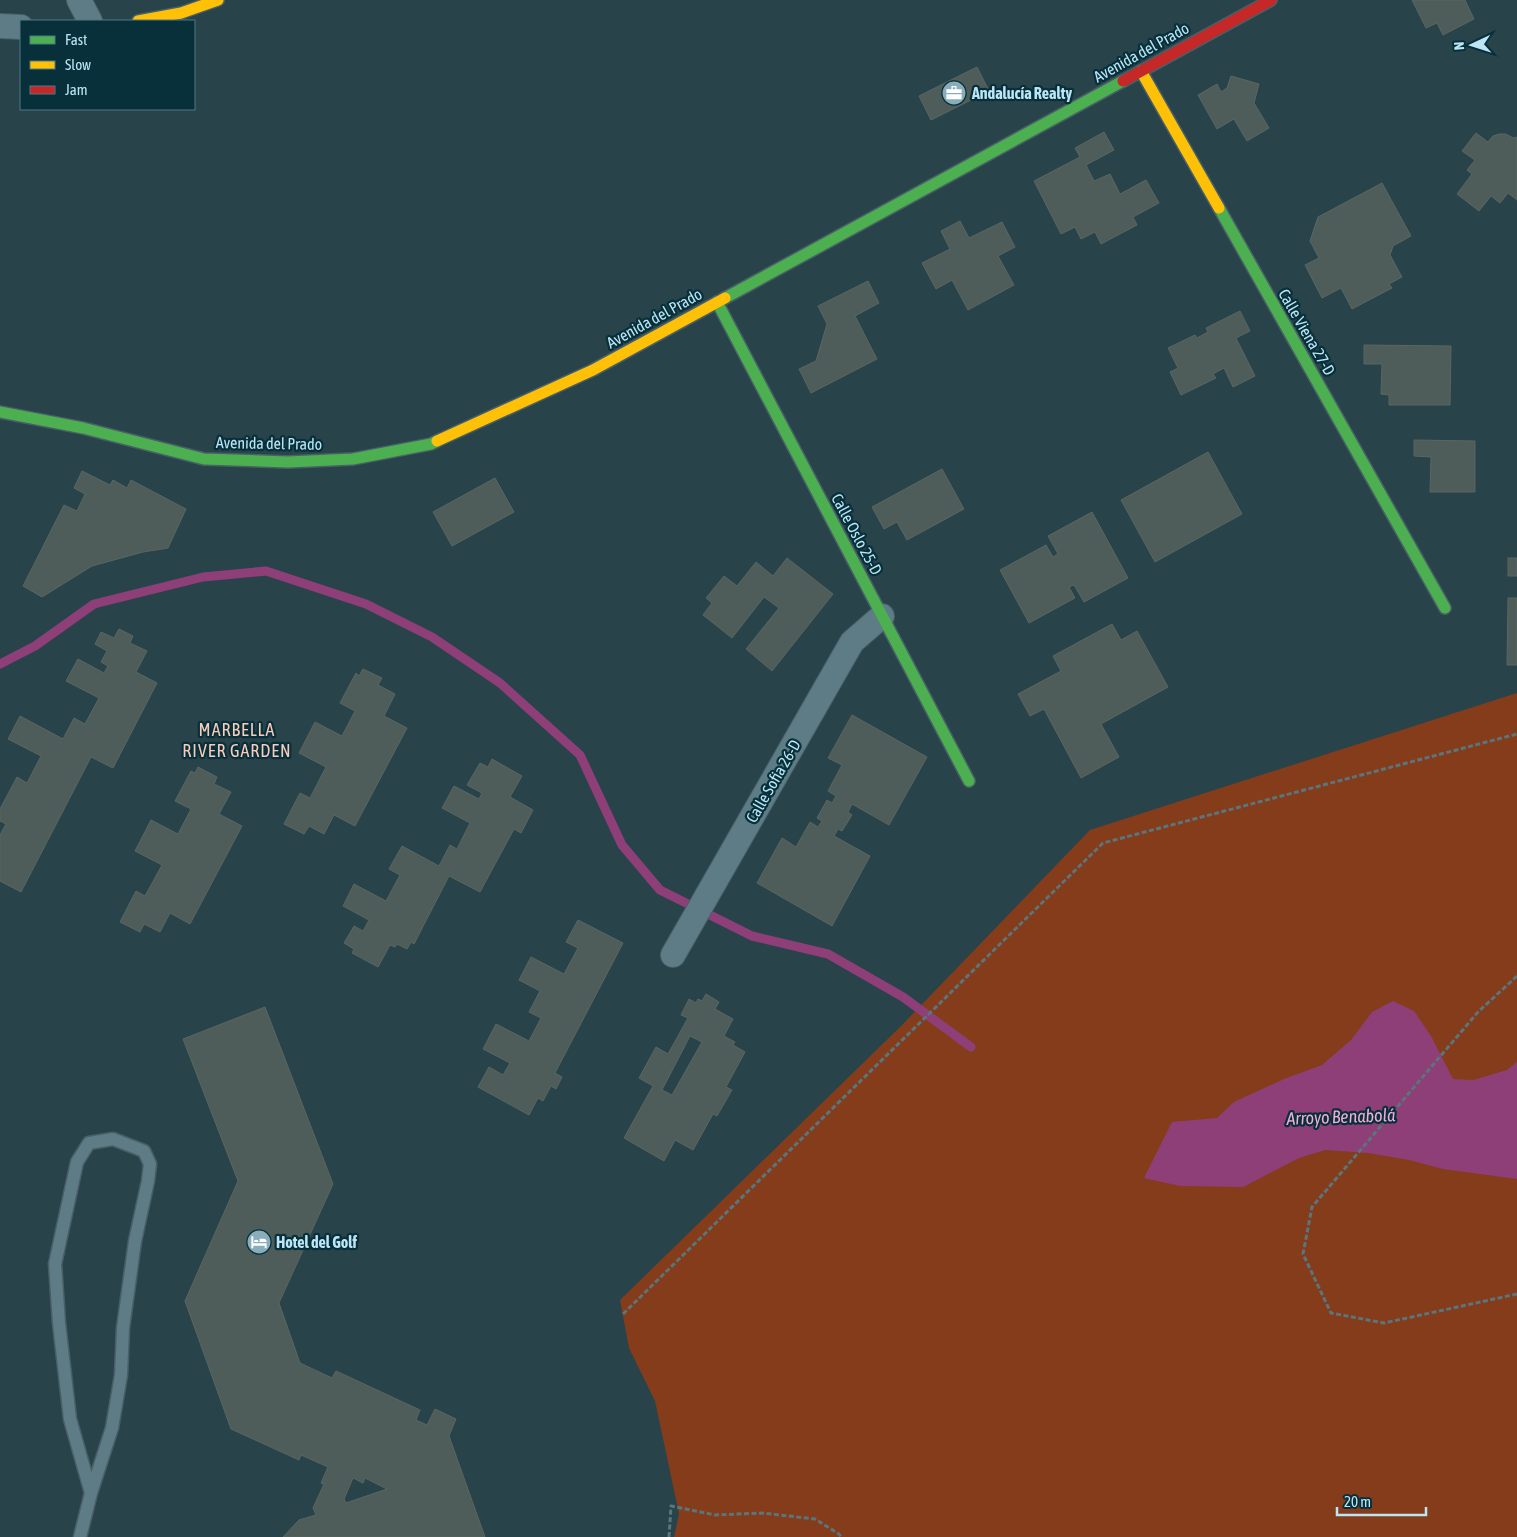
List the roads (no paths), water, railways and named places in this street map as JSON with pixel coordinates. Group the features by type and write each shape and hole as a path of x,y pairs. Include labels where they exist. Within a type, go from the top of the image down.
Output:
{"street":[{"path":"79,0 89,20"},
{"path":"143,20 180,13 218,0"},
{"name":"Avenida del Prado","path":"0,412 83,428 204,458 288,462 353,459 431,444 593,370 1271,0"},
{"path":"0,26 20,27"},
{"name":"Calle Viena 27-D","path":"1141,71 1445,608"},
{"name":"Calle Oslo 25-D","path":"717,302 969,781"},
{"name":"Calle Sofia 26-D","path":"674,955 852,642 882,616"}],"lane":[{"path":"80,1537 91,1494 112,1428 121,1375 123,1328 133,1251 150,1164 144,1151 113,1138 89,1143 77,1162 55,1264 59,1323 70,1419 91,1494"}],"water":[{"name":"Arroyo Benabolá","path":"1393,1001 1414,1011 1431,1036 1453,1079 1473,1080 1507,1070 1517,1062 1517,1179 1443,1169 1409,1160 1368,1153 1325,1150 1299,1158 1243,1187 1180,1186 1144,1178 1172,1122 1217,1118 1234,1102 1284,1079 1322,1065 1351,1040 1372,1012"}],"waterway":[{"path":"0,664 35,646 94,604 203,577 266,571 366,604 432,637 500,683 580,755 622,845 660,890 752,936 828,954 903,997 971,1047"}],"place":[{"name":"Andalucía Realty","path":"954,93"},
{"name":"Hotel del Golf","path":"259,1242"}],"district":[{"name":"MARBELLA RIVER GARDEN","path":"237,740"}]}
